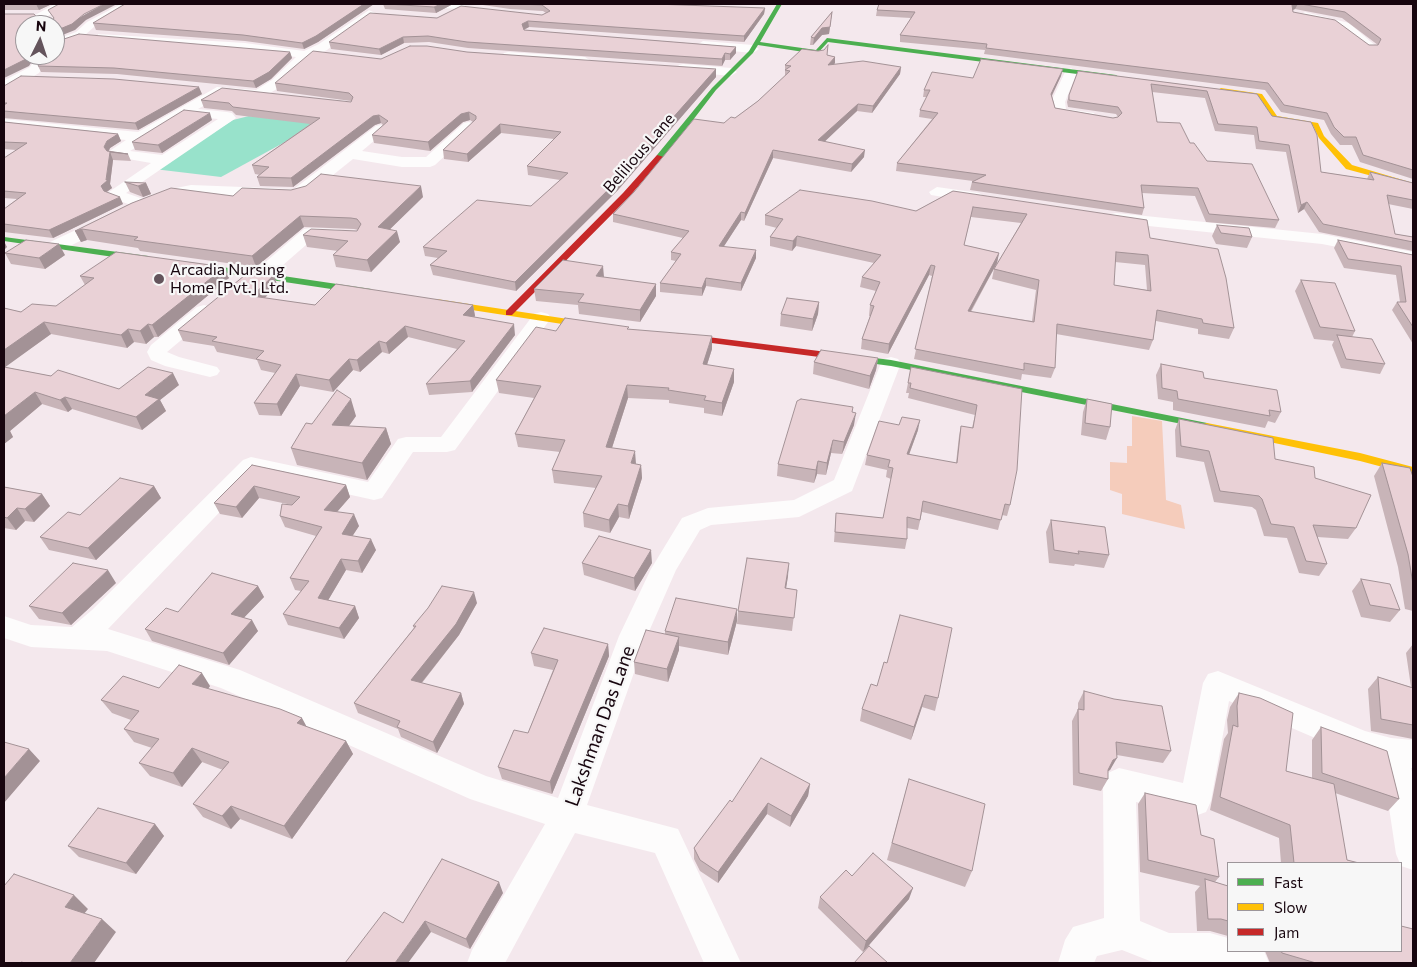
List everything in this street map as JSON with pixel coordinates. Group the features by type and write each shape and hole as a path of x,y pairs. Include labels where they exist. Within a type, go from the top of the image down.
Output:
{"street":[{"path":"40,15 63,4"},
{"path":"65,40 80,34 91,24 130,4"},
{"path":"425,4 460,6 472,9"},
{"path":"442,18 460,6"},
{"name":"Belilious Lane","path":"509,313 626,195 658,159 714,89 755,46 774,8"},
{"path":"258,94 276,83 309,54 375,12"},
{"path":"1296,14 1337,22 1352,31 1371,47"},
{"path":"80,34 309,54 330,54"},
{"path":"686,43 755,46 817,52 827,40 1125,79"},
{"path":"509,56 520,46"},
{"path":"496,56 602,63"},
{"path":"4,90 10,83 35,70 38,65"},
{"path":"674,67 731,72"},
{"path":"1070,72 1058,102 1060,112 1102,118"},
{"path":"21,77 49,79"},
{"path":"196,88 277,97"},
{"path":"1207,88 1260,95 1274,118 1316,124 1321,137 1349,167 1413,185"},
{"path":"164,160 116,153 222,90"},
{"path":"143,204 114,194 229,118 226,116 183,112"},
{"path":"4,123 140,137"},
{"path":"351,154 402,162 430,162 469,126"},
{"path":"56,246 172,192 191,190 294,194 302,192 381,129"},
{"path":"937,192 992,200"},
{"path":"1098,216 1146,223 1322,239 1413,257"},
{"path":"210,371 172,362 158,356 158,349 223,295 256,274 310,233 354,236"},
{"path":"4,239 382,293"},
{"path":"4,259 29,243"},
{"path":"421,299 617,329"},
{"path":"78,638 102,618 251,464 374,492 406,444 447,445 541,318"},
{"path":"665,334 891,363 1350,455 1413,470"},
{"name":"Lakshman Das Lane","path":"9,635 107,640 230,679 481,790 567,816 633,636 664,569 691,524 708,517 799,508 844,485 891,363"},
{"path":"1122,932 1119,783 1196,801 1218,683 1361,743 1402,753 1404,802 1413,854"},
{"path":"485,963 567,816 666,840 723,963"},
{"path":"1076,963 1078,953 1086,940 1122,932 1169,951 1210,951 1251,963"}],"shaded area":[{"path":"249,116 318,124 221,177 154,169 233,120"},
{"path":"1132,416 1162,421 1166,500 1181,505 1185,529 1122,514 1122,494 1110,490 1110,462 1127,463 1127,446 1132,446"}],"building":[{"path":"59,4 104,4 65,27 65,15 52,15 48,10"},
{"path":"125,4 364,4 316,36 302,43 243,35 93,23"},
{"path":"387,4 441,4 434,7"},
{"path":"519,4 654,4 765,8 744,36 528,21 522,24 524,30 736,47 730,54 725,53 722,59 467,42 428,36 403,37 379,49 329,42 370,13 437,18 461,6 542,15 550,11 542,5"},
{"path":"879,4 1295,4 1292,5 1293,12 1335,20 1369,45 1378,45 1381,39 1345,12 1301,4 1413,4 1413,170 1363,155 1356,137 1344,137 1334,127 1327,113 1284,105 1268,83 986,48 987,44 900,35 915,12 877,10"},
{"path":"832,12 830,27 822,28 814,38 811,37"},
{"path":"4,14 34,14 15,15 15,64 4,70"},
{"path":"79,34 290,52 269,72 253,81 114,68 38,66 65,65 65,39"},
{"path":"828,45 827,55 835,57 828,65 863,61 901,67 873,106 858,104 818,140 865,150 852,164 773,150 745,213 741,212 719,246 756,250 741,283 706,278 702,288 660,283 681,254 671,252 689,231 613,214 634,192 694,119 724,123 731,117 735,118 758,101 790,71 785,70 791,66 785,65 802,49 818,51 824,50"},
{"path":"410,46 427,46 467,52 716,69 617,181 515,282 430,265 447,251 423,247 477,200 531,206 568,173 527,166 561,132 500,124 467,154 443,150 476,119 476,116 469,112 461,114 428,142 372,135 388,121 379,115 373,116 291,178 257,177 269,167 252,165 320,118 233,107 229,103 201,100 222,88 351,102 353,97 349,93 275,83 313,51 381,59"},
{"path":"981,59 1063,69 1051,94 1055,108 1113,118 1118,117 1122,113 1118,107 1069,100 1078,71 1257,94 1272,116 1311,122 1317,135 1321,172 1374,180 1370,172 1413,183 1413,200 1387,195 1395,234 1413,237 1413,242 1323,224 1307,202 1301,205 1289,145 1259,141 1257,127 1218,124 1207,91 1151,84 1157,122 1180,123 1190,143 1194,143 1207,161 1252,164 1279,220 1209,214 1198,188 1141,185 1144,208 972,182 986,175 897,163 938,113 920,110 930,90 924,90 932,72 973,78"},
{"path":"21,76 114,79 199,87 135,123 4,111 4,105 7,103 4,103 4,86"},
{"path":"184,110 210,113 158,145 132,142"},
{"path":"4,122 118,134 107,141 104,147 107,151 128,154 110,152 106,180 108,180 101,186 104,191 120,197 49,230 4,224 4,209 26,193 4,191 4,158 27,143 4,142"},
{"path":"321,174 421,186 378,227 397,231 367,260 333,255 348,241 303,235 311,229 357,231 361,224 357,219 351,218 300,216 252,256 134,240 138,237 82,229 75,231 132,203 171,188 233,196 242,188 291,190 306,186"},
{"path":"125,182 146,183 138,186"},
{"path":"800,190 872,201 916,211 953,191 1147,220 1150,238 1218,249 1226,278 1234,328 1203,323 1202,319 1157,310 1153,340 1057,324 1055,368 1024,363 1024,370 915,349 935,266 931,265 889,344 862,339 874,306 870,305 880,282 862,277 881,255 797,236 793,241 770,237 783,219 765,215","holes":["973,207 1027,214 994,269 1039,280 1034,322 968,311 999,253 964,245","1116,252 1148,255 1151,291 1114,285"]},
{"path":"1217,225 1249,228 1252,237 1221,233"},
{"path":"26,240 59,244 39,258 5,253"},
{"path":"1338,240 1413,255 1413,327 1397,302 1406,302 1401,266 1348,259"},
{"path":"116,252 225,267 152,325 148,324 140,331 128,329 121,335 44,322 4,350 4,308 21,312 32,304 56,306 94,278 80,276"},
{"path":"563,260 603,266 596,276 656,284 640,310 578,302 584,294 534,289"},
{"path":"250,271 274,275 252,296 315,305 336,284 473,305 463,315 514,324 470,381 426,384 465,341 405,326 386,343 379,341 357,360 349,359 329,380 296,374 277,404 254,403 281,365 256,359 264,351 212,341 217,337 178,330"},
{"path":"1301,280 1335,283 1355,331 1320,327"},
{"path":"787,298 819,302 813,319 781,314"},
{"path":"565,318 629,327 627,329 712,336 703,364 734,369 722,403 704,400 706,396 668,390 669,388 627,385 606,447 635,451 631,463 641,465 628,506 618,504 609,520 583,513 602,476 552,470 565,440 515,434 541,386 496,380 536,327 556,331"},
{"path":"1337,335 1372,339 1385,364 1346,359"},
{"path":"821,350 878,358 870,376 814,362"},
{"path":"1161,364 1203,372 1204,378 1277,390 1281,412 1269,410 1270,416 1178,399 1177,391 1162,388"},
{"path":"4,367 51,376 58,370 119,389 148,367 173,373 145,395 159,399 136,417 65,397 60,400 35,392 4,416"},
{"path":"911,367 1022,389 1017,470 1010,505 1005,504 1001,520 923,501 920,520 907,517 907,539 835,532 836,513 883,518 893,468 888,467 890,460 867,455 879,421 899,425 902,417 920,420 907,454 957,463 961,426 973,428 977,405 910,388 911,383 908,383"},
{"path":"337,390 351,399 332,425 386,428 362,463 291,448 306,423 312,424"},
{"path":"801,399 853,407 852,412 856,413 844,442 833,440 827,463 818,461 816,470 778,464 797,401"},
{"path":"1087,399 1112,404 1110,427 1085,423"},
{"path":"1179,419 1273,438 1275,459 1314,467 1315,478 1371,495 1356,528 1313,525 1327,564 1306,561 1294,527 1271,524 1262,499 1259,496 1220,491 1209,451 1181,446"},
{"path":"1382,463 1410,468 1413,477 1413,584 1408,554"},
{"path":"252,465 346,485 324,510 354,514 342,534 371,539 358,561 341,559 318,598 355,606 339,628 283,614 309,581 290,578 322,527 280,516 282,504 292,505 300,497 254,486 236,507 214,503"},
{"path":"120,478 154,486 88,548 40,537 68,512 80,515"},
{"path":"4,487 42,494 25,509 17,508 7,518 4,517"},
{"path":"1051,520 1105,527 1109,555 1078,551 1079,554 1054,550"},
{"path":"599,536 651,550 634,578 582,563"},
{"path":"747,558 789,563 785,588 797,590 794,618 738,611"},
{"path":"73,563 108,570 62,613 29,606"},
{"path":"212,573 258,586 231,614 252,620 223,653 145,629 166,608 178,612"},
{"path":"1361,579 1390,584 1400,610 1370,605"},
{"path":"442,586 474,592 456,624 411,680 461,693 433,742 397,727 400,721 354,703 416,626 413,626 428,608"},
{"path":"676,598 737,609 728,642 665,631"},
{"path":"900,615 952,628 938,698 925,695 914,727 862,709 871,684 877,686 884,662 887,663"},
{"path":"544,628 608,644 550,782 498,767 514,730 528,733 558,660 531,653"},
{"path":"646,630 679,637 667,669 634,662"},
{"path":"179,665 202,673 192,684 280,709 302,718 297,723 346,741 284,826 231,806 222,816 193,804 229,762 192,748 173,773 139,763 159,739 124,729 139,711 101,700 123,676 159,688"},
{"path":"1378,677 1413,688 1413,725 1381,719"},
{"path":"1084,691 1114,699 1162,706 1171,751 1116,742 1117,758 1113,760 1108,770 1108,779 1079,773 1078,709 1084,710"},
{"path":"1239,693 1260,698 1293,713 1286,771 1334,784 1347,860 1355,862 1294,862 1290,825 1220,797 1233,725 1238,727 1237,706"},
{"path":"1321,727 1387,751 1399,799 1322,773"},
{"path":"4,742 29,749 4,778"},
{"path":"761,758 810,784 791,816 768,803 718,872 700,860 694,848 730,800 732,802"},
{"path":"909,779 985,804 972,871 892,843"},
{"path":"1145,793 1196,805 1201,835 1214,839 1219,877 1148,860"},
{"path":"98,808 155,824 126,863 68,846"},
{"path":"873,853 913,888 866,941 820,897 846,870 852,876"},
{"path":"442,859 499,882 466,939 425,921 395,963 345,963 384,912 403,923"},
{"path":"14,874 74,895 65,907 102,919 70,963 4,962 4,886"},
{"path":"1205,879 1227,886 1227,921 1208,919"},
{"path":"1402,926 1413,929 1413,963 1316,963 1282,953 1402,952"},
{"path":"869,946 888,963 854,963"}],"traffic: fast":[{"path":"660,157 714,89 751,52 779,4"},
{"path":"757,43 817,52 827,40 1116,77"},
{"path":"4,239 148,259"},
{"path":"188,265 371,292"},
{"path":"827,355 891,363 1207,426"}],"traffic: slow":[{"path":"1221,90 1260,95 1275,118 1316,124 1321,137 1349,167 1413,185"},
{"path":"436,302 601,327"},
{"path":"1207,426 1360,457 1413,471"}],"traffic: jam":[{"path":"509,313 626,195 660,157"},
{"path":"676,336 827,355"}],"place":[{"name":"Arcadia Nursing Home [Pvt.] Ltd.","path":"159,279"}]}
